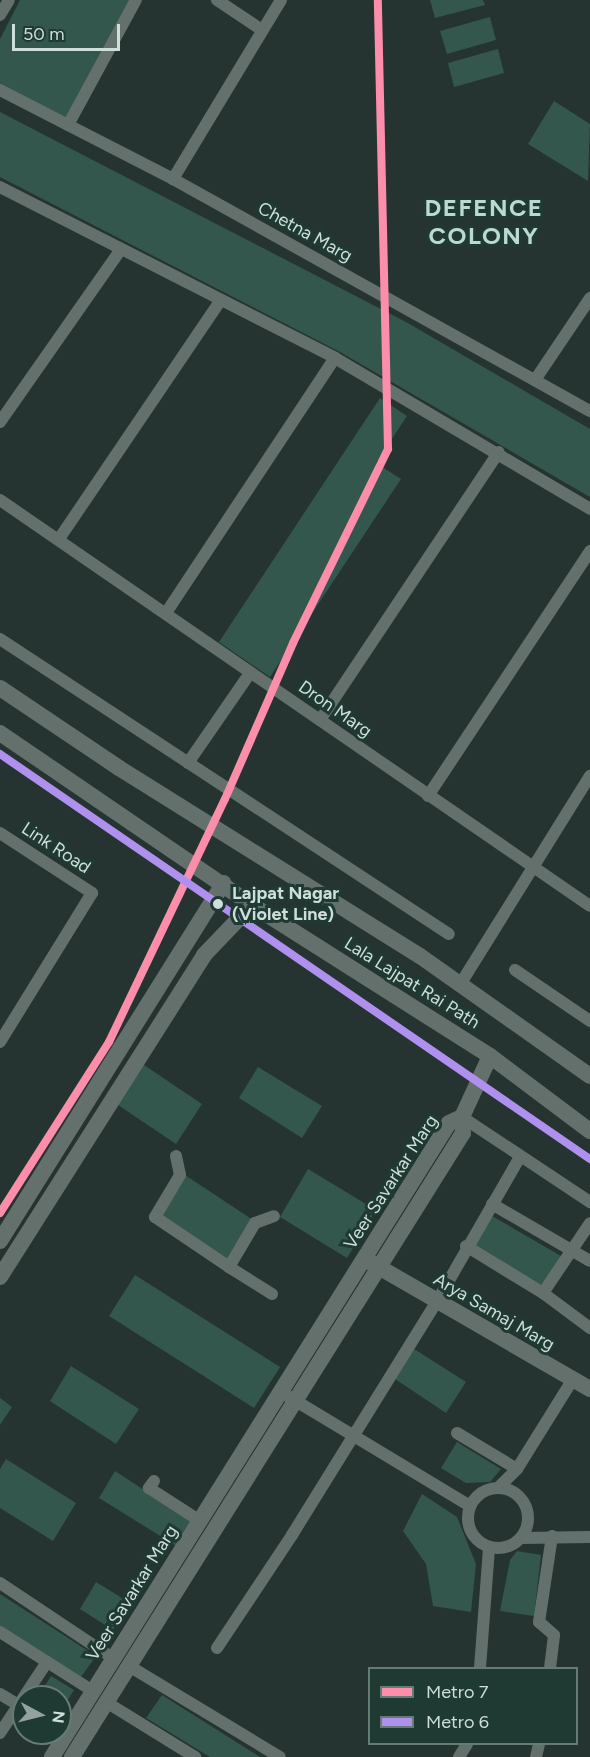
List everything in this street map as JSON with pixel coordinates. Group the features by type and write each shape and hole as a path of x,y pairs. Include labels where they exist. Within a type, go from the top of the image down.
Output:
{"street":[{"path":"0,15 9,0"},
{"path":"68,125 136,0"},
{"path":"217,0 262,30"},
{"path":"173,179 280,0"},
{"name":"Chetna Marg","path":"0,90 173,179 590,411"},
{"path":"1,190 122,249 334,358 499,452 590,509"},
{"path":"0,422 122,249"},
{"path":"535,380 590,298"},
{"path":"59,539 220,301"},
{"path":"166,614 334,358"},
{"path":"320,720 499,452"},
{"name":"Dron Marg","path":"0,500 590,906"},
{"path":"428,796 590,550"},
{"path":"0,639 449,934"},
{"path":"188,763 250,673"},
{"name":"Lala Lajpat Rai Path","path":"0,688 461,983 590,1076"},
{"name":"Lala Lajpat Rai Path","path":"0,733 224,883 252,905 490,1056 590,1131"},
{"path":"461,983 590,776"},
{"name":"Link Road","path":"0,833 92,893 0,1042"},
{"path":"1,1237 188,945 224,883"},
{"path":"0,1277 204,955 252,905"},
{"path":"188,945 204,955"},
{"path":"515,970 590,1021"},
{"path":"490,1056 462,1117 590,1202"},
{"name":"Veer Savarkar Marg","path":"72,1724 129,1666 296,1401 449,1123 462,1117"},
{"path":"176,1156 180,1176 155,1217 272,1294"},
{"path":"217,1648 292,1536 352,1434 436,1303 466,1246 520,1157"},
{"path":"492,1204 590,1261"},
{"path":"229,1267 255,1223 274,1216"},
{"path":"543,1293 590,1223"},
{"path":"466,1246 543,1293 590,1328"},
{"name":"Veer Savarkar Marg","path":"72,1757 114,1659 281,1392 371,1263"},
{"name":"Arya Samaj Marg","path":"371,1263 436,1303 590,1389"},
{"path":"573,1379 517,1469 499,1487 481,1492 470,1506 470,1528 489,1547 507,1547 521,1538 590,1537"},
{"path":"281,1392 470,1506"},
{"path":"457,1433 517,1469"},
{"path":"154,1481 149,1488 200,1521"},
{"path":"499,1487 512,1491 526,1506 529,1518 521,1538"},
{"path":"550,1667 554,1635 539,1622 552,1536"},
{"path":"480,1667 489,1547"},
{"path":"0,1583 114,1659"},
{"path":"0,1632 195,1757"},
{"path":"33,1685 46,1662"},
{"path":"129,1666 280,1757"},
{"path":"0,1733 12,1718"}],"green space":[{"path":"20,0 135,0 67,123 0,89 0,39"},
{"path":"430,0 483,0 485,5 435,18"},
{"path":"490,17 496,40 447,54 440,31"},
{"path":"498,49 504,73 454,87 448,63"},
{"path":"554,101 590,124 588,181 528,144"},
{"path":"0,112 406,322 590,429 590,497 340,352 0,177"},
{"path":"380,398 407,416 376,463 401,479 270,677 219,642"},
{"path":"141,1063 202,1104 176,1144 115,1103"},
{"path":"258,1067 322,1106 302,1138 239,1098"},
{"path":"308,1169 376,1210 347,1258 280,1217"},
{"path":"185,1175 253,1220 229,1261 160,1217"},
{"path":"487,1213 561,1256 542,1289 470,1245"},
{"path":"135,1275 280,1367 254,1408 109,1316"},
{"path":"411,1347 466,1382 446,1413 392,1377"},
{"path":"71,1366 139,1409 116,1444 50,1401"},
{"path":"0,1398 12,1407 0,1425"},
{"path":"457,1442 501,1469 490,1482 466,1483 441,1468"},
{"path":"6,1459 76,1503 53,1541 0,1508 0,1469"},
{"path":"115,1471 193,1522 178,1547 99,1498"},
{"path":"422,1494 457,1517 476,1564 471,1612 433,1606 426,1564 403,1531"},
{"path":"517,1551 541,1555 534,1616 500,1611 510,1560"},
{"path":"96,1582 130,1603 113,1630 80,1609"},
{"path":"0,1594 96,1656 81,1677 0,1626"},
{"path":"51,1676 66,1685 45,1685"},
{"path":"162,1695 260,1757 210,1757 146,1718"}],"metro line":[{"name":"7","path":"0,1213 109,1042 225,799 293,643 388,449 378,0"},
{"name":"6","path":"0,754 590,1159"}],"place":[{"name":"Lajpat Nagar (Violet Line)","path":"218,904"}],"district":[{"name":"DEFENCE COLONY","path":"484,222"}]}
